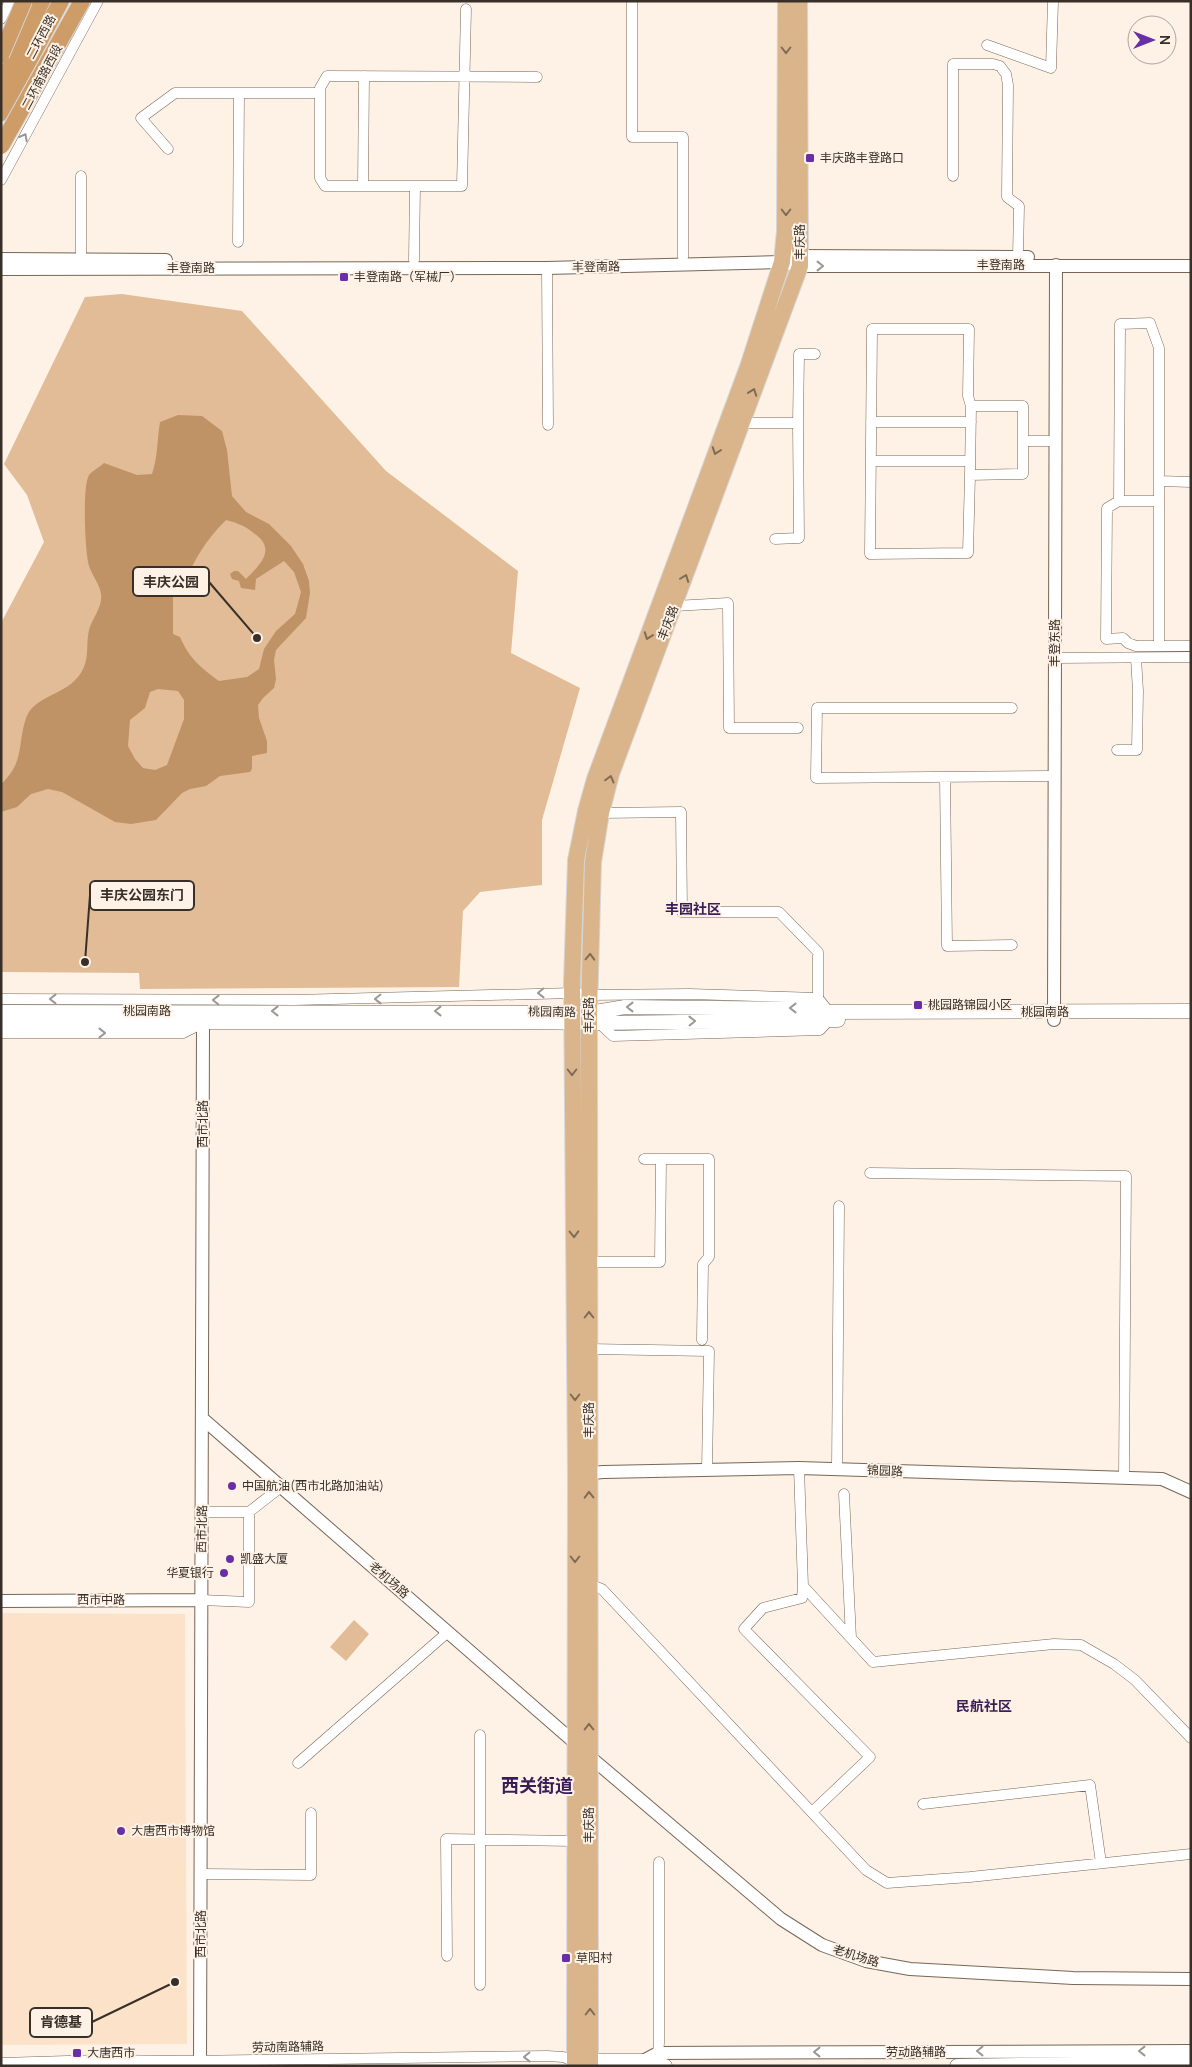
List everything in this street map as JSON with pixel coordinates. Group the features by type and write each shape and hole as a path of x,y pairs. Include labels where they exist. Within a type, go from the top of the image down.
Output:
{"highway":[{"path":"9,64 25,1"},
{"path":"1,86 35,1"},
{"name":"二环西路","path":"9,64 42,1"},
{"name":"二环西路","path":"9,64 60,1"},
{"path":"1,146 82,1"},
{"name":"二环南路西段","path":"1,113 9,64"}],"main road":[{"path":"1,42 25,1"},
{"name":"二环南路西段","path":"1,152 82,1"},
{"name":"丰庆路","path":"579,2064 574,1841 574,1742 582,1474 589,1349 589,1262 585,1019 573,993 576,860 586,811 601,761 748,367 783,259 786,231 786,1"},
{"name":"丰庆路","path":"579,2064 589,1756 590,1584 582,1474 572,1127 589,996 593,862 601,813 611,774 742,423 800,260 799,1"},
{"name":"桃园南路","path":"1,1022 585,1019 625,1007 817,1009 829,1016 1054,1016 1191,1020"},
{"name":"桃园南路","path":"1054,1016 1191,1011"},
{"name":"桃园南路","path":"1,1012 585,1019"},
{"path":"579,2064 643,2061 665,2066"},
{"path":"957,2066 1191,2062"}],"street":[{"path":"1,18 10,1"},
{"path":"1,180 98,1"},
{"path":"632,1 632,137 683,137 683,257"},
{"path":"987,44 1051,68 1053,1"},
{"path":"466,9 464,76 462,186 325,186 320,178 320,88 327,76 464,76 538,77"},
{"path":"953,176 953,64 993,64 1000,66 1006,74 1008,84 1007,197 1019,206 1018,257"},
{"path":"363,186 364,76"},
{"path":"168,149 141,118 175,93 320,93"},
{"path":"238,242 240,93"},
{"path":"81,176 81,260"},
{"path":"414,260 415,186"},
{"name":"丰登南路","path":"1,260 414,260 683,257 1191,266"},
{"name":"丰登南路","path":"800,260 1018,257 1191,258"},
{"name":"丰登南路","path":"1,269 547,268 783,259"},
{"name":"丰登东路","path":"1054,1016 1053,776 1056,265"},
{"path":"547,268 548,425"},
{"path":"1119,502 1120,324 1150,323 1160,348 1159,646"},
{"path":"872,329 969,329 968,396 971,406 968,553 870,554 871,422 872,329"},
{"path":"775,538 799,538 799,354 815,354"},
{"path":"970,474 1023,474 1023,406 971,406"},
{"path":"742,423 798,422"},
{"path":"871,422 970,422"},
{"path":"1023,441 1054,442"},
{"path":"871,461 970,461"},
{"path":"1159,481 1191,482"},
{"path":"1159,501 1119,502 1107,508 1106,639 1123,638 1128,643 1136,646 1191,646"},
{"path":"674,606 728,603 729,728 798,728"},
{"path":"1055,658 1191,657"},
{"path":"1117,750 1137,750 1138,691 1136,658"},
{"path":"1012,708 816,708 816,778 1053,776"},
{"path":"945,777 947,946 1012,945"},
{"path":"585,1019 613,1036 820,1030 829,1016 818,998 818,952 779,912 682,912 681,812 601,813"},
{"path":"1,999 294,1000 573,993 589,996 690,994 818,998"},
{"path":"1,1033 183,1033 203,1022"},
{"name":"西市北路","path":"200,2063 203,1022"},
{"path":"644,1159 709,1159 709,1257 703,1264 702,1340"},
{"path":"589,1262 660,1262 661,1159"},
{"path":"870,1173 1126,1176 1124,1478"},
{"path":"837,1469 839,1206"},
{"path":"589,1349 708,1351 707,1470"},
{"name":"老机场路","path":"203,1418 574,1742"},
{"path":"799,1468 802,1598 763,1608 744,1629 870,1757 812,1812"},
{"name":"锦园路","path":"582,1474 799,1468 1162,1478 1191,1492"},
{"path":"202,1512 249,1512 281,1487"},
{"path":"844,1494 851,1638"},
{"path":"201,1600 249,1602 249,1512"},
{"path":"590,1584 602,1589 866,1870 886,1883 1191,1854"},
{"path":"803,1586 873,1662 1054,1644 1081,1645 1114,1664 1135,1680 1191,1738"},
{"name":"西市中路","path":"1,1601 201,1600"},
{"path":"298,1763 448,1632"},
{"path":"480,1735 480,1985"},
{"name":"老机场路","path":"589,1756 781,1919 822,1945 866,1962 910,1969 1064,1978 1191,1979"},
{"path":"923,1804 1090,1785 1101,1863"},
{"path":"201,1874 311,1874 311,1813"},
{"path":"447,1956 446,1838 574,1841"},
{"path":"658,2053 659,1862"},
{"name":"劳动路辅路","path":"643,2061 658,2053 1191,2050"},
{"name":"劳动南路辅路","path":"1,2063 101,2060 200,2063 563,2056 579,2064"}],"shaded area":[{"path":"122,294 242,311 386,471 518,571 511,653 580,688 542,820 542,885 480,892 463,911 459,987 140,989 139,973 2,972 1,977 1,623 44,542 27,495 4,464 85,297"},
{"path":"178,415 202,416 222,431 227,450 232,496 246,512 269,524 291,546 303,564 309,581 310,593 306,618 276,650 274,660 276,679 274,688 258,705 259,718 267,741 267,753 252,756 252,769 250,772 220,776 206,786 190,789 182,793 156,820 131,824 115,822 62,792 48,789 31,794 17,807 1,812 1,784 9,776 17,761 26,718 37,704 71,684 86,662 89,630 101,599 99,587 89,566 86,548 85,492 89,475 104,463 137,475 152,474 160,422","holes":["226,520 248,529 265,545 264,556 261,562 246,579 238,571 230,574 232,579 239,581 241,588 255,590 256,579 284,561 294,572 301,592 295,614 276,631 264,649 259,669 247,677 219,681 196,662 187,651 180,637 173,634 173,590 183,587 201,551","158,689 178,691 184,700 184,719 167,765 155,770 143,768 135,759 128,746 130,720 145,708 150,692"]},
{"name":"大唐西市","path":"1,1613 185,1614 187,2044 1,2045"},
{"path":"354,1620 369,1634 346,1661 330,1647"}],"place":[{"name":"丰庆路丰登路口","path":"810,158"},
{"name":"丰登南路（军械厂）","path":"344,277"},
{"name":"丰庆公园","path":"257,638"},
{"name":"丰庆公园东门","path":"85,962"},
{"name":"桃园路锦园小区","path":"918,1005"},
{"name":"中国航油(西市北路加油站)","path":"232,1486"},
{"name":"凯盛大厦","path":"230,1559"},
{"name":"华夏银行","path":"224,1573"},
{"name":"大唐西市博物馆","path":"121,1831"},
{"name":"草阳村","path":"566,1958"},
{"name":"肯德基","path":"175,1982"},
{"name":"大唐西市","path":"77,2053"}],"district":[{"name":"丰园社区","path":"693,909"},
{"name":"民航社区","path":"984,1706"},
{"name":"西关街道","path":"537,1786"}]}
